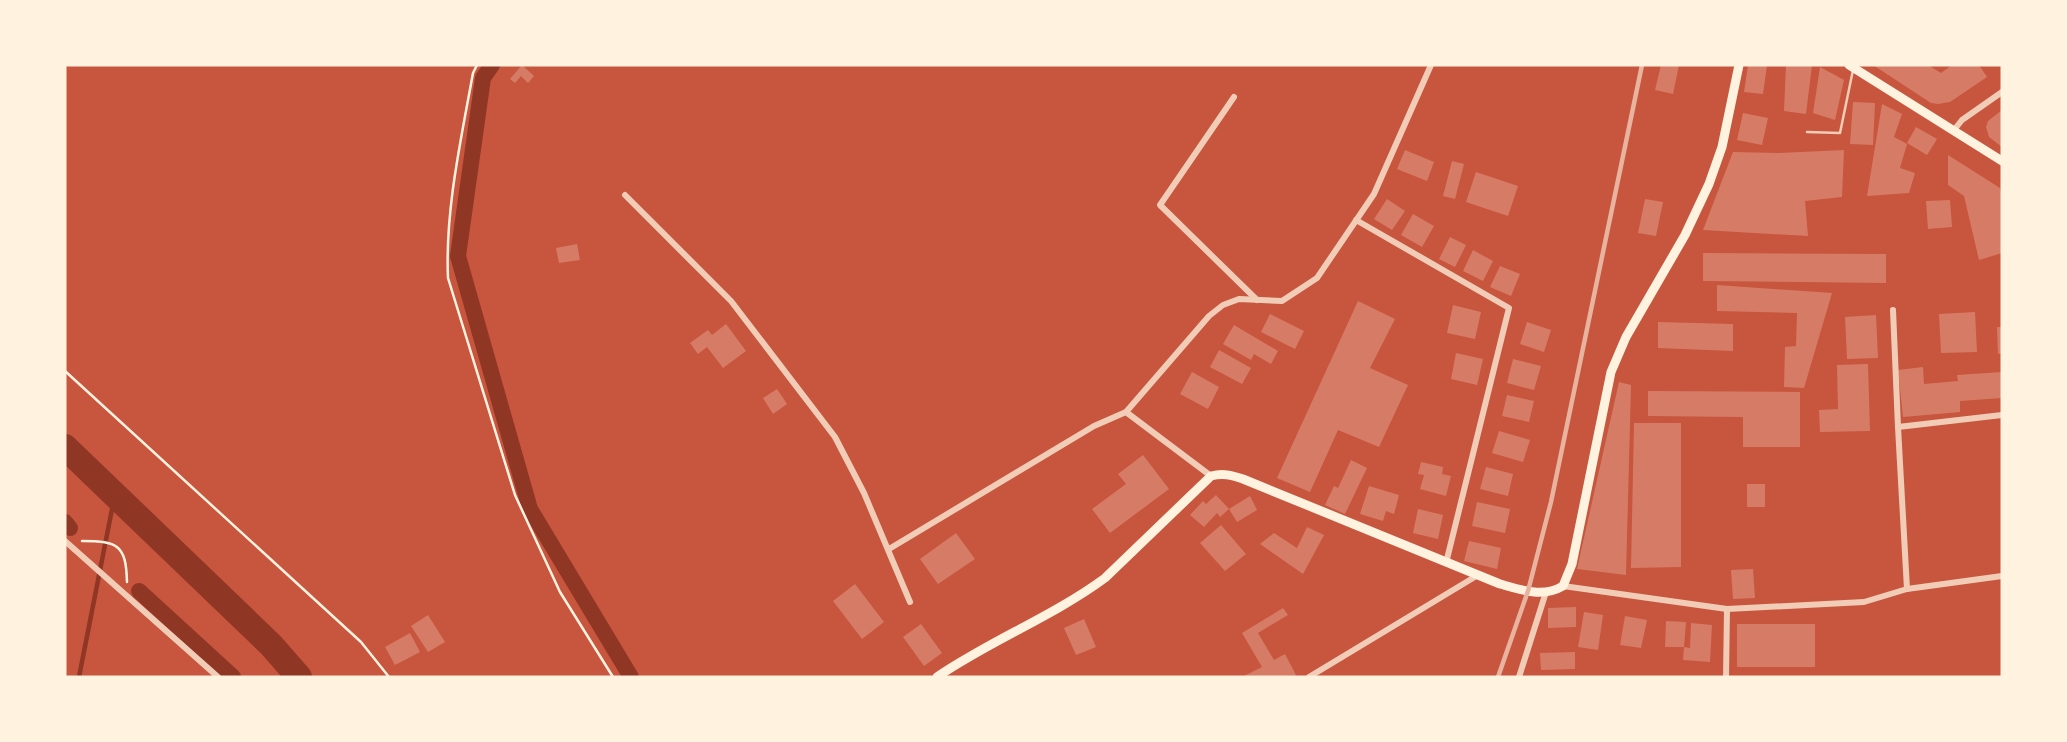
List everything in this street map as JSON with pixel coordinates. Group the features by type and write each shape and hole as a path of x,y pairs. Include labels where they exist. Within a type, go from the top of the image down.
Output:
{"main road":[{"path":"937,677 962,660 1085,593 1105,578 1211,476 1225,474 1242,479 1446,563 1516,588 1546,592 1563,586 1572,564 1611,372 1626,337 1685,235 1709,184 1722,147 1739,65"},
{"path":"1851,66 2002,161"}],"street":[{"path":"889,549 1094,426 1126,412 1209,316 1223,305 1240,299 1282,301 1317,278 1374,194 1431,65"},
{"path":"1954,130 1962,120 2002,92"},
{"path":"1234,97 1160,205 1257,300"},
{"path":"625,195 731,300 835,437 864,493 910,602"},
{"path":"1356,220 1509,308 1446,563"},
{"path":"1893,310 1907,589"},
{"path":"1126,412 1211,476"},
{"path":"1898,428 2002,415"},
{"path":"65,541 218,677"},
{"path":"1309,677 1478,575"},
{"path":"1563,586 1727,610 1864,602 1907,589 2002,576"},
{"path":"1519,677 1546,592"},
{"path":"1726,677 1727,610"}],"lane":[{"path":"1807,132 1840,133 1851,66"}],"path":[{"path":"477,65 473,73 461,141 447,248 448,278 515,495 560,593 613,677"},
{"path":"65,371 361,642 389,677"},
{"path":"94,541 112,545 121,552 126,561 127,596"}],"building":[{"path":"522,65 534,76 528,83 521,76 515,83 510,79"},
{"path":"1661,65 1679,65 1673,94 1655,90"},
{"path":"1748,65 1767,65 1763,94 1744,92"},
{"path":"1786,65 1812,65 1806,114 1784,111"},
{"path":"1873,65 1928,65 1941,73 1952,65 1979,65 1987,77 1950,102 1938,104 1931,103"},
{"path":"1820,67 1844,80 1835,120 1813,113"},
{"path":"1853,102 1875,103 1873,145 1850,144"},
{"path":"1882,104 1902,114 1894,137 1907,144 1900,168 1915,173 1909,193 1867,196"},
{"path":"2002,110 2002,147 1989,137 1986,127 1988,121"},
{"path":"1743,113 1768,118 1762,145 1737,140"},
{"path":"1916,127 1937,139 1927,155 1907,143"},
{"path":"1405,150 1434,162 1427,181 1397,169"},
{"path":"1844,150 1842,197 1805,201 1808,236 1703,230 1733,152"},
{"path":"1948,155 2000,188 2002,253 1979,260 1964,196 1948,185"},
{"path":"1452,161 1464,164 1455,199 1443,196"},
{"path":"1476,172 1518,186 1508,216 1466,202"},
{"path":"1387,199 1405,211 1392,230 1374,219"},
{"path":"1645,199 1663,202 1656,236 1638,233"},
{"path":"1950,200 1952,227 1928,229 1926,201"},
{"path":"1413,214 1434,226 1422,247 1401,235"},
{"path":"1450,237 1466,245 1455,267 1439,259"},
{"path":"577,244 580,260 559,263 556,248"},
{"path":"1473,250 1493,261 1483,281 1463,271"},
{"path":"1703,253 1886,254 1886,283 1703,281"},
{"path":"1500,266 1520,274 1511,296 1490,287"},
{"path":"1717,285 1832,293 1804,388 1784,387 1785,347 1796,346 1797,313 1717,311"},
{"path":"1358,301 1395,319 1370,368 1408,385 1379,447 1338,430 1310,492 1277,478"},
{"path":"1453,305 1481,312 1475,339 1447,333"},
{"path":"1975,312 1977,352 1941,353 1939,314"},
{"path":"1270,314 1304,331 1295,349 1261,332"},
{"path":"1876,315 1878,358 1847,359 1845,317"},
{"path":"1527,322 1551,330 1544,352 1520,344"},
{"path":"1658,322 1733,324 1733,351 1658,348"},
{"path":"726,324 746,351 723,368 707,347 698,354 690,343 708,330 712,335"},
{"path":"1234,325 1278,351 1271,364 1254,354 1251,360 1223,344"},
{"path":"1997,327 2002,327 2002,353 1998,354"},
{"path":"1219,350 1251,368 1242,384 1210,367"},
{"path":"1456,353 1483,359 1477,385 1451,379"},
{"path":"1513,359 1541,366 1534,390 1507,383"},
{"path":"1868,364 1870,431 1820,432 1819,410 1838,409 1837,365"},
{"path":"1923,367 1924,384 1958,381 1957,375 2002,372 2002,398 1960,401 1960,412 1903,417 1898,370"},
{"path":"1192,372 1219,387 1208,409 1180,394"},
{"path":"1619,382 1631,385 1626,575 1577,569"},
{"path":"777,389 787,404 773,414 763,398"},
{"path":"1648,391 1800,392 1800,447 1743,447 1743,417 1648,416"},
{"path":"1507,395 1534,401 1529,422 1502,416"},
{"path":"1634,423 1681,423 1681,567 1631,568"},
{"path":"1499,431 1530,440 1523,462 1492,453"},
{"path":"1143,455 1169,489 1110,533 1092,509 1126,484 1118,474"},
{"path":"1351,460 1367,468 1345,514 1325,505 1334,486 1338,488"},
{"path":"1421,462 1443,467 1442,474 1451,476 1446,496 1420,489 1424,475 1418,474"},
{"path":"1486,467 1513,474 1508,496 1480,489"},
{"path":"1747,484 1765,484 1765,507 1747,507"},
{"path":"1369,486 1399,495 1394,514 1386,511 1383,521 1360,514"},
{"path":"1216,495 1229,509 1220,517 1217,513 1204,527 1190,515 1203,501 1206,504"},
{"path":"1250,496 1257,510 1237,522 1229,509"},
{"path":"1477,502 1510,509 1505,533 1472,526"},
{"path":"1418,509 1443,515 1438,539 1413,533"},
{"path":"1221,525 1246,554 1225,571 1200,543"},
{"path":"1307,527 1324,535 1303,574 1260,544 1274,533 1297,548"},
{"path":"956,533 975,559 938,584 920,559"},
{"path":"1469,541 1501,548 1497,569 1464,561"},
{"path":"1753,569 1755,598 1733,599 1731,570"},
{"path":"855,584 884,622 862,639 833,601"},
{"path":"1576,607 1576,627 1548,628 1548,608"},
{"path":"1283,608 1288,615 1258,633 1274,660 1285,654 1296,675 1242,677 1262,667 1242,633"},
{"path":"1584,612 1603,615 1598,650 1578,647"},
{"path":"428,615 445,642 428,652 411,626"},
{"path":"1625,616 1647,620 1641,648 1620,645"},
{"path":"1084,619 1096,647 1076,655 1064,628"},
{"path":"1666,621 1686,622 1684,647 1665,647"},
{"path":"1691,623 1712,625 1710,662 1683,660 1684,647 1690,648"},
{"path":"921,624 942,653 924,666 903,637"},
{"path":"1737,624 1815,624 1815,667 1737,667"},
{"path":"410,633 420,652 395,665 385,647"},
{"path":"1575,652 1575,669 1541,670 1540,653"}],"waterway":[{"path":"492,65 483,78 458,256 530,509 631,677"},
{"path":"65,447 271,645 299,677"},
{"path":"79,677 115,494"},
{"path":"65,522 70,528"},
{"path":"139,591 233,677"}],"railway":[{"path":"1498,677 1528,591 1551,502 1642,65"}]}
